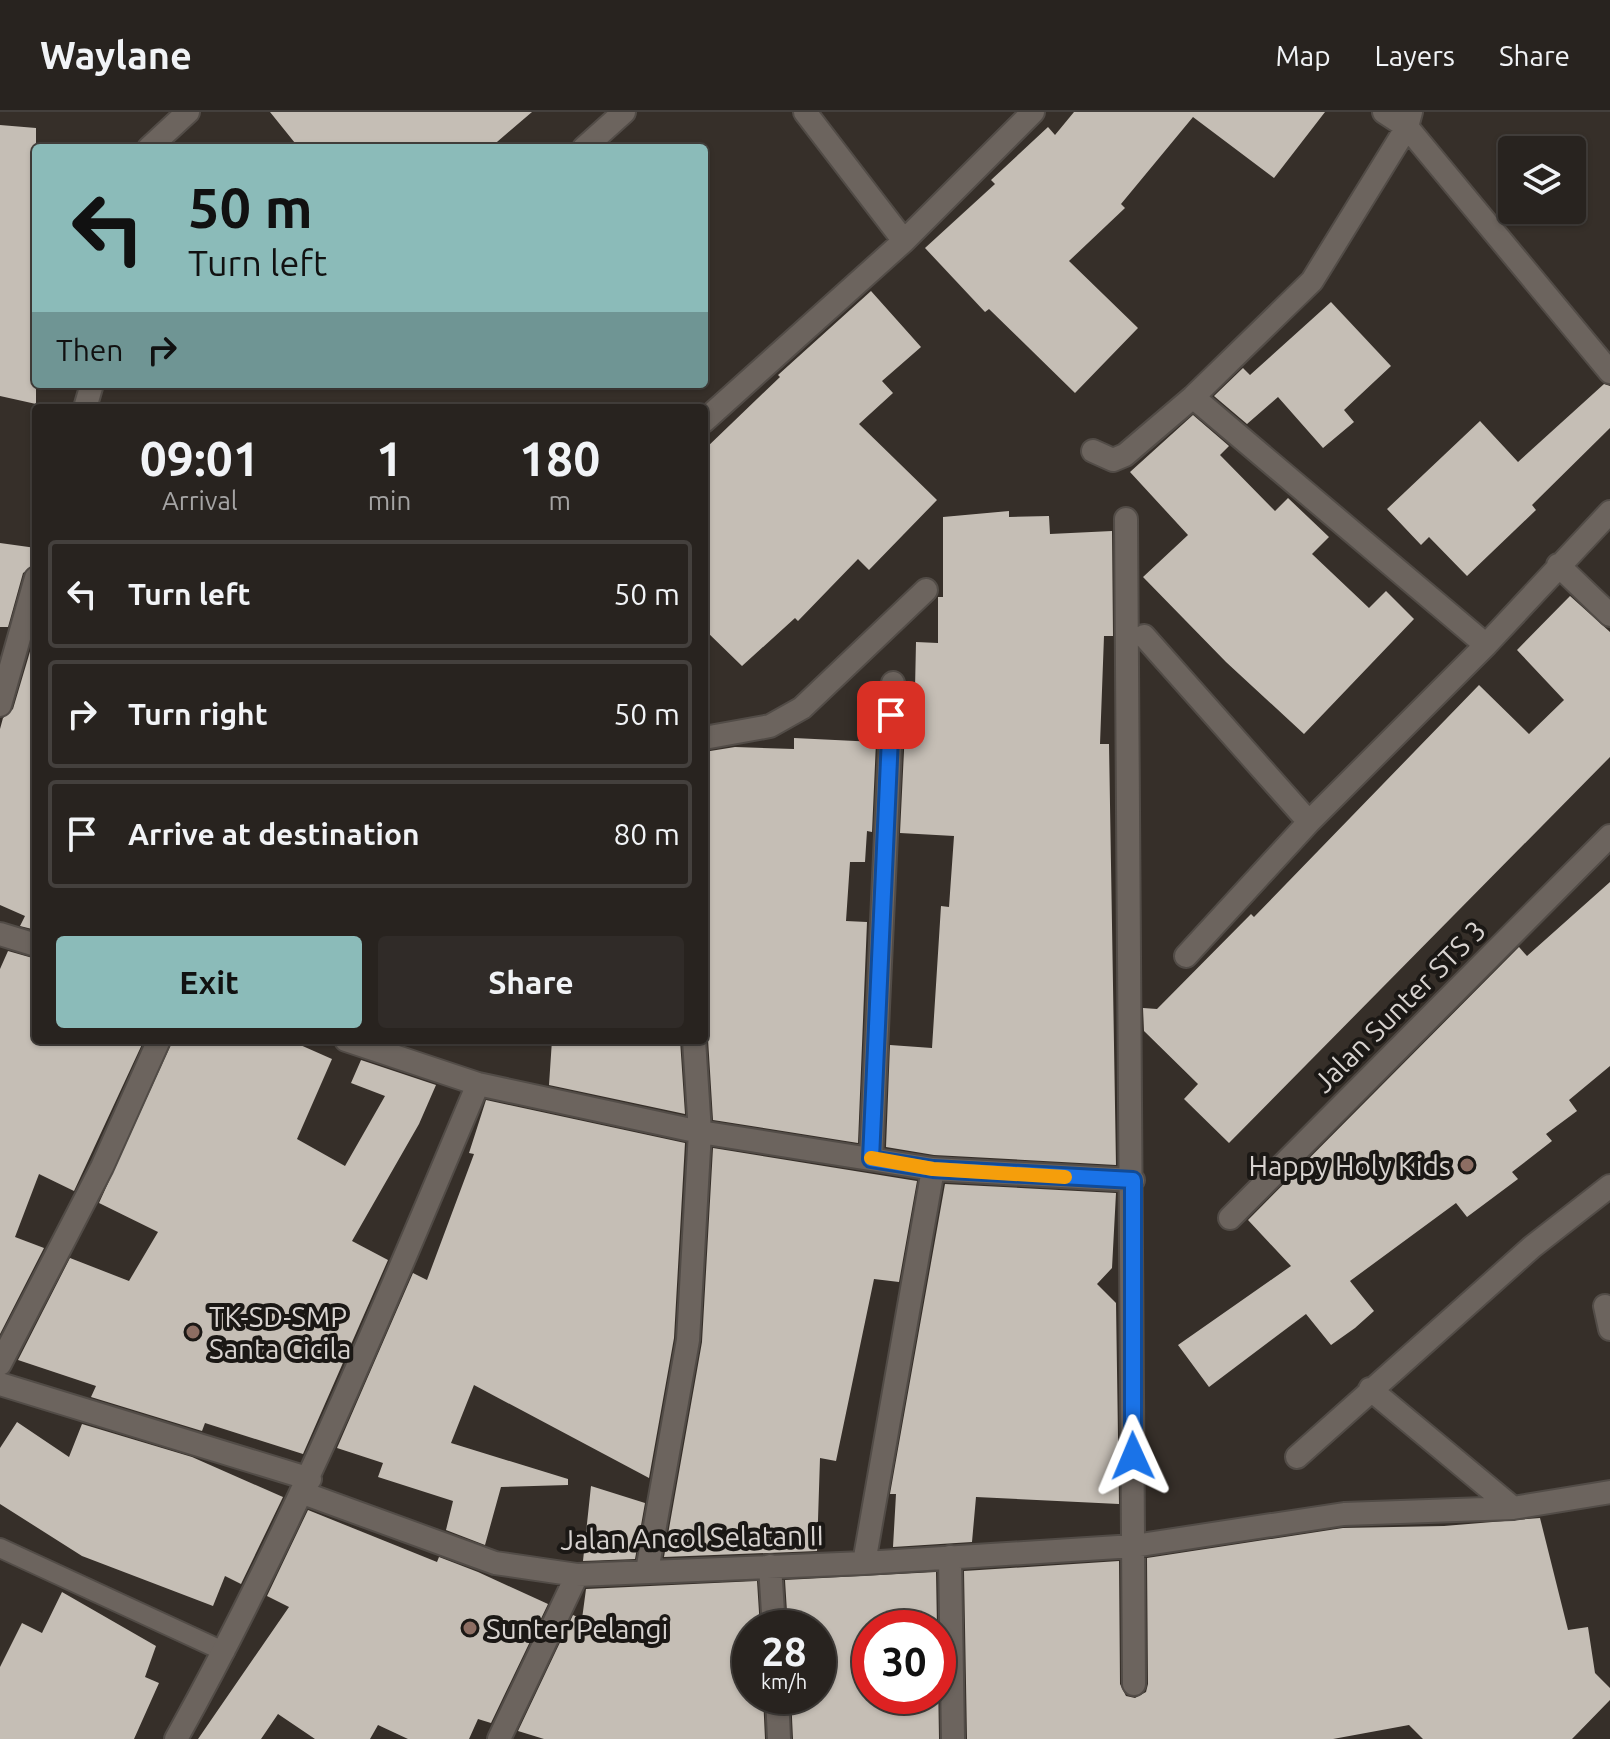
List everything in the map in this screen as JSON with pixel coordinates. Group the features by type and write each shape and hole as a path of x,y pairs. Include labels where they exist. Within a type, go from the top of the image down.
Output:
{"street":[{"path":"153,144 188,112"},
{"path":"588,144 624,112"},
{"path":"805,112 904,241"},
{"path":"708,417 904,241 1033,112"},
{"path":"1384,112 1409,120 1610,372"},
{"path":"1093,451 1113,460 1125,455 1193,397 1312,281 1409,120"},
{"path":"1193,397 1486,645"},
{"path":"1186,956 1309,822 1486,645 1610,512"},
{"path":"1126,519 1133,1180 1130,1336 1134,1684"},
{"path":"1558,565 1610,615"},
{"path":"0,705 9,641 32,587"},
{"path":"708,737 770,726 802,708 926,590"},
{"path":"1144,636 1309,822"},
{"path":"871,1159 893,683"},
{"name":"Jalan Sunter STS 3","path":"1230,1218 1610,836"},
{"path":"0,935 32,944"},
{"path":"0,1364 102,1167 157,1044"},
{"path":"358,1044 478,1084 700,1132 933,1169 1133,1180"},
{"path":"647,1571 688,1340 700,1132 694,1044"},
{"path":"176,1739 225,1652 307,1486 478,1084"},
{"path":"864,1563 933,1169"},
{"path":"1297,1457 1532,1247 1610,1186"},
{"path":"1605,1306 1610,1329"},
{"name":"Jalan Ancol Selatan II","path":"0,1384 307,1486 495,1563 577,1575 864,1563 1134,1546 1344,1514 1513,1508 1610,1492"},
{"path":"1370,1389 1513,1508"},
{"path":"950,1557 953,1739"},
{"path":"770,1566 773,1610"},
{"path":"499,1739 577,1575"},
{"path":"778,1714 779,1739"}],"lane":[{"path":"0,1548 225,1652"}],"building":[{"path":"270,112 532,112 495,144 296,144"},
{"path":"1074,112 1325,112 1274,178 1193,117 1121,204 1125,208 1069,261 1138,328 1075,393 989,309 985,312 925,248 995,184 991,180 1048,127 1055,135"},
{"path":"0,125 36,128 36,144 32,144 32,388 36,388 36,404 0,396"},
{"path":"871,291 921,347 882,381 893,393 859,424 937,500 869,570 858,559 798,621 795,618 742,666 708,633 708,446 780,377 778,375"},
{"path":"1331,302 1391,366 1344,410 1354,422 1323,448 1278,397 1247,424 1214,396 1243,368 1250,375"},
{"path":"1604,384 1610,386 1610,428 1532,505 1536,510 1467,576 1429,537 1421,545 1387,509 1480,421 1518,462"},
{"path":"1193,415 1229,446 1220,455 1275,511 1288,498 1329,537 1312,554 1369,608 1386,591 1414,619 1304,734 1226,662 1143,577 1188,535 1130,472"},
{"path":"1009,511 1009,517 1049,516 1050,534 1112,531 1113,636 1104,636 1100,744 1109,744 1116,1165 934,1155 886,1147 890,1045 932,1048 941,906 949,907 954,836 900,833 907,689 915,689 916,642 938,643 938,597 943,597 943,517"},
{"path":"0,543 32,547 32,567 23,573 8,627 0,627"},
{"path":"1570,596 1610,632 1610,757 1229,1143 1184,1099 1198,1084 1144,1031 1143,1008 1157,1009 1251,914 1254,917 1479,685 1529,734 1564,700 1517,650"},
{"path":"32,645 32,929 20,926 25,916 0,905 0,729 3,718 13,709"},
{"path":"794,738 876,742 872,832 867,831 865,862 850,862 846,921 867,922 858,1143 713,1120 708,1039 708,751 735,747 794,749"},
{"path":"1610,882 1610,1066 1569,1100 1577,1111 1546,1134 1552,1141 1512,1172 1518,1179 1467,1217 1456,1203 1350,1281 1374,1311 1355,1328 1331,1345 1306,1314 1209,1387 1178,1345 1291,1266 1248,1220 1519,947 1527,956"},
{"path":"8,951 32,958 32,1044 142,1044 74,1191 39,1174 15,1237 44,1248 0,1334 0,969"},
{"path":"171,1044 298,1044 332,1059 297,1139 345,1166 385,1096 351,1083 361,1060 436,1085 419,1124 352,1241 388,1260 303,1454 205,1423 202,1431 91,1397 96,1386 18,1360 70,1258 129,1281 158,1232 99,1203"},
{"path":"552,1044 680,1044 685,1114 549,1085"},
{"path":"486,1100 685,1143 674,1338 649,1478 474,1385 451,1443 568,1479 568,1485 501,1487 485,1545 446,1530 453,1501 378,1477 383,1463 337,1448 413,1273 427,1280 474,1154 469,1153"},
{"path":"713,1148 917,1181 899,1282 874,1279 836,1461 820,1458 817,1551 664,1557 702,1342"},
{"path":"945,1184 1116,1193 1112,1268 1097,1284 1116,1303 1119,1504 976,1497 972,1542 893,1547 896,1494 890,1494"},
{"path":"17,1422 69,1457 82,1424 192,1457 283,1497 241,1584 225,1576 213,1606 82,1556 0,1504 0,1448"},
{"path":"591,1486 645,1503 635,1559 583,1561"},
{"path":"308,1510 437,1562 439,1557 478,1572 548,1604 491,1723 478,1719 469,1739 408,1739 378,1725 370,1739 315,1739 278,1714 261,1739 198,1739 289,1607 267,1596"},
{"path":"1540,1518 1568,1630 1588,1627 1595,1673 1610,1688 1610,1700 1572,1739 1423,1739 1409,1725 1333,1739 967,1739 964,1571 1119,1561 1120,1684 1126,1696 1135,1698 1146,1692 1148,1684 1147,1558 1343,1528 1444,1526"},
{"path":"936,1572 937,1610 852,1610 852,1714 939,1714 939,1739 793,1739 792,1714 836,1714 836,1610 787,1610 785,1580"},
{"path":"757,1581 759,1610 732,1610 732,1714 764,1714 765,1739 544,1739 518,1731 573,1615 582,1619 586,1589"},
{"path":"62,1592 156,1646 145,1677 159,1683 134,1739 0,1739 0,1667 22,1623 42,1633"}],"slow traffic":[{"path":"871,1158 933,1169 1065,1177"}],"place":[{"name":"Happy Holy Kids","path":"1467,1165"},
{"name":"TK-SD-SMP Santa Cicila","path":"193,1332"},
{"name":"Sunter Pelangi","path":"470,1628"}],"route":[{"path":"891,715 871,1159 933,1169 1133,1180 1130,1336 1133,1456"}]}
